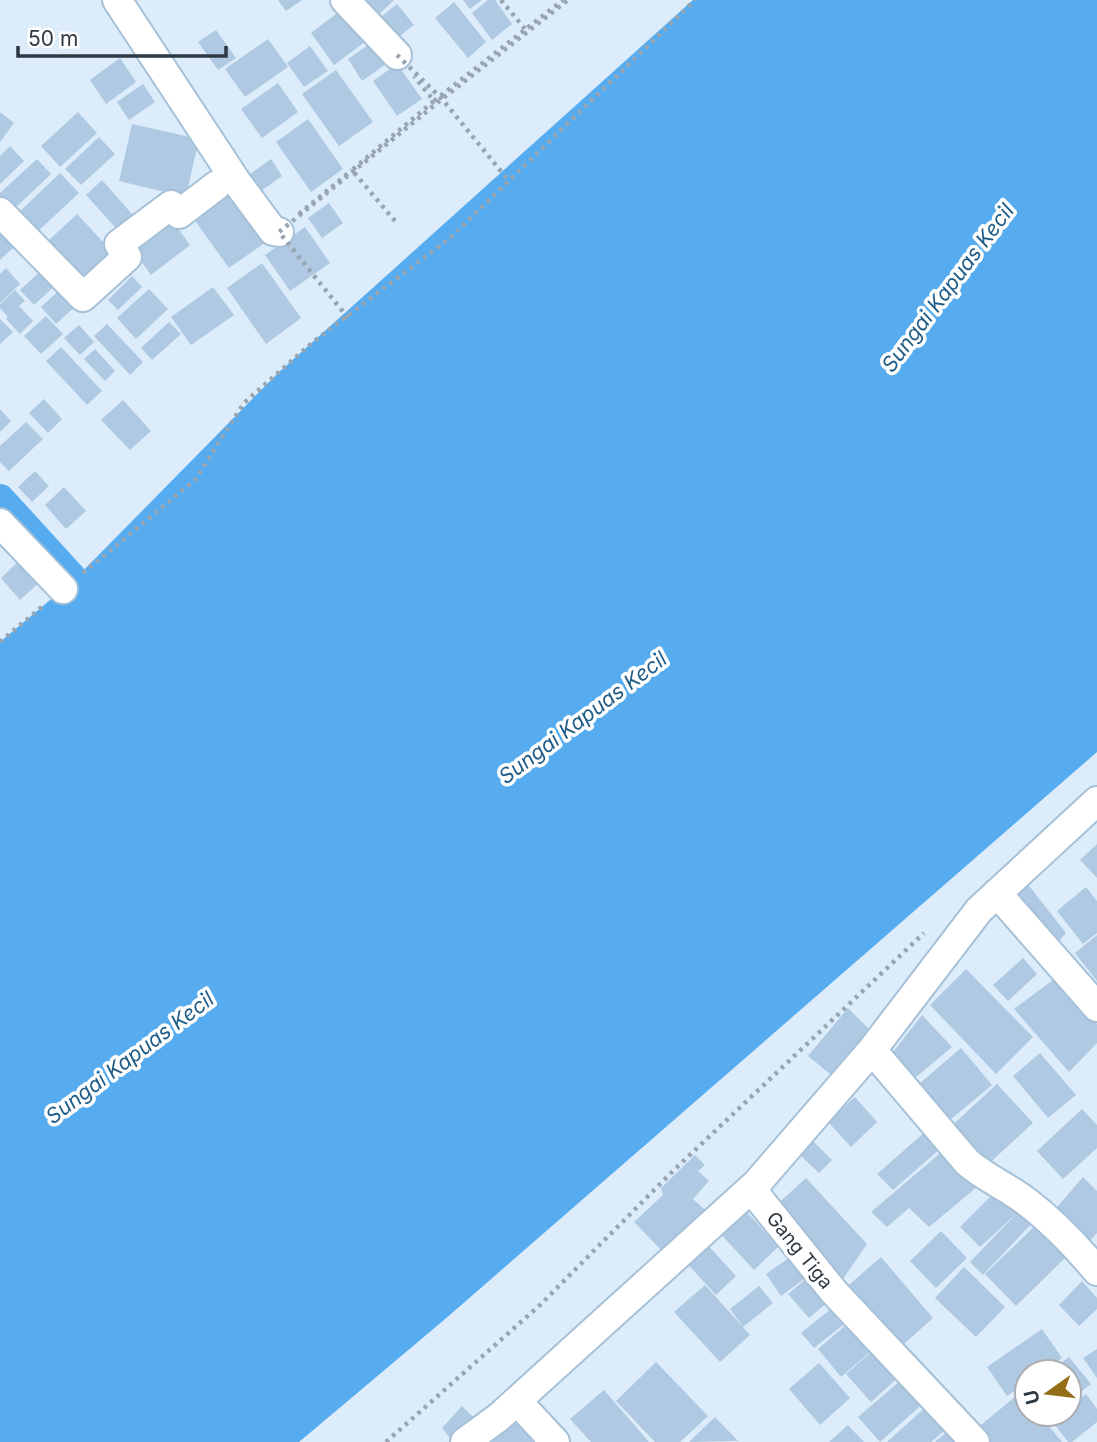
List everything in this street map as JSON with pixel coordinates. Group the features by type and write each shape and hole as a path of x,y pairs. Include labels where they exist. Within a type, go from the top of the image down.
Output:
{"street":[{"path":"117,0 236,181 273,231 279,232"},
{"path":"345,0 397,55"},
{"path":"0,212 83,297 127,257 119,244 171,205 179,214 217,185"},
{"path":"0,523 63,589"},
{"path":"465,1442 517,1401 757,1183 872,1050 979,910 1097,801"},
{"path":"997,893 1097,1007"},
{"path":"872,1050 967,1162 978,1172 1027,1202 1081,1252 1097,1271"},
{"name":"Gang Tiga","path":"757,1183 756,1195 834,1292 975,1442"},
{"path":"517,1401 555,1442"}],"path":[{"path":"501,0 525,29"},
{"path":"279,232 565,0"},
{"path":"279,232 434,100 565,0"},
{"path":"684,0 689,6"},
{"path":"0,642 195,480 244,403 313,342 450,239 695,0"},
{"path":"397,55 442,99 509,181"},
{"path":"397,55 434,100"},
{"path":"352,170 395,221"},
{"path":"279,232 348,318"},
{"path":"386,1442 540,1305 674,1170 927,930"}],"water":[{"name":"Sungai Kapuas Kecil","path":"693,0 1097,0 1097,752 444,1320 299,1442 0,1442 0,642 74,580 277,374"}],"building":[{"path":"278,0 302,0 286,11"},
{"path":"350,0 394,0 371,22"},
{"path":"463,0 482,0 470,9"},
{"path":"488,0 495,0 512,24 492,40 472,13"},
{"path":"454,2 486,42 468,58 435,18"},
{"path":"397,4 414,25 393,41 377,20"},
{"path":"345,7 369,39 334,65 311,33"},
{"path":"216,30 236,58 218,70 198,42"},
{"path":"268,39 288,67 245,97 225,69"},
{"path":"374,41 389,62 362,81 348,59"},
{"path":"310,46 328,71 304,87 287,63"},
{"path":"120,58 136,82 106,104 90,80"},
{"path":"397,64 422,99 397,116 373,81"},
{"path":"336,70 373,122 339,146 302,94"},
{"path":"278,83 298,112 262,138 241,109"},
{"path":"143,84 155,102 129,120 117,102"},
{"path":"0,112 14,123 0,142"},
{"path":"78,112 97,133 60,167 41,146"},
{"path":"308,119 343,169 311,192 276,142"},
{"path":"132,124 199,139 186,197 119,181"},
{"path":"99,137 115,154 81,185 65,169"},
{"path":"10,146 24,161 0,184 0,156"},
{"path":"37,159 51,174 13,210 0,197 0,193"},
{"path":"271,159 282,176 254,196 242,180"},
{"path":"60,173 79,193 35,234 17,214"},
{"path":"102,180 139,222 123,236 86,195"},
{"path":"225,184 266,242 229,268 188,211"},
{"path":"329,203 343,223 322,238 308,218"},
{"path":"166,212 190,245 151,275 127,242"},
{"path":"77,214 118,258 89,286 47,242"},
{"path":"305,227 330,263 290,291 265,255"},
{"path":"0,232 14,247 0,260"},
{"path":"262,263 301,318 266,344 227,288"},
{"path":"46,266 60,281 34,305 20,290"},
{"path":"6,268 20,284 0,303 0,274"},
{"path":"132,276 142,287 118,310 108,300"},
{"path":"67,283 82,300 56,324 41,307"},
{"path":"213,287 234,315 191,345 171,317"},
{"path":"149,289 168,309 136,339 117,318"},
{"path":"15,290 25,301 19,306 33,321 20,334 0,308 0,304"},
{"path":"46,316 63,334 41,354 24,336"},
{"path":"0,319 13,332 0,344"},
{"path":"169,322 181,334 152,360 141,348"},
{"path":"107,324 143,362 130,375 94,336"},
{"path":"79,325 94,342 80,355 64,338"},
{"path":"61,347 102,391 87,405 46,361"},
{"path":"95,349 115,371 105,381 84,359"},
{"path":"44,399 62,419 48,433 29,413"},
{"path":"123,400 151,431 130,450 101,420"},
{"path":"0,409 11,421 0,432"},
{"path":"26,422 43,439 9,471 0,462 0,446"},
{"path":"35,471 49,486 32,502 18,487"},
{"path":"64,487 86,511 66,529 45,505"},
{"path":"24,556 44,578 20,600 1,578"},
{"path":"1097,844 1097,878 1080,860"},
{"path":"1026,882 1066,933 1054,947 1007,895"},
{"path":"1086,887 1097,901 1097,933 1083,944 1057,911"},
{"path":"1097,935 1097,981 1075,953"},
{"path":"1023,958 1037,974 1008,1001 993,985"},
{"path":"966,969 1033,1037 996,1074 930,1005"},
{"path":"1053,980 1097,1024 1097,1043 1069,1072 1014,1009"},
{"path":"848,1008 873,1033 835,1078 808,1056"},
{"path":"922,1015 952,1047 909,1083 890,1056"},
{"path":"961,1048 992,1085 944,1125 913,1089"},
{"path":"1040,1053 1076,1095 1048,1118 1013,1076"},
{"path":"997,1084 1033,1123 983,1169 947,1130"},
{"path":"855,1097 877,1122 851,1147 828,1122"},
{"path":"1082,1109 1097,1125 1097,1148 1063,1179 1037,1151"},
{"path":"925,1132 942,1147 893,1190 877,1174"},
{"path":"812,1140 832,1160 819,1173 799,1154"},
{"path":"944,1150 977,1187 929,1227 909,1208 887,1227 871,1212"},
{"path":"695,1155 705,1165 698,1171 709,1181 693,1199 711,1215 665,1254 634,1222 663,1195 661,1188"},
{"path":"1083,1177 1097,1191 1097,1233 1085,1246 1052,1213"},
{"path":"806,1178 867,1244 834,1292 772,1209"},
{"path":"999,1188 1034,1221 983,1275 970,1262 1018,1212 980,1247 960,1227"},
{"path":"737,1201 778,1247 754,1270 714,1227"},
{"path":"1039,1222 1069,1254 1016,1306 985,1274"},
{"path":"941,1231 967,1258 936,1288 910,1261"},
{"path":"702,1239 736,1276 716,1295 682,1258"},
{"path":"793,1255 808,1276 781,1296 766,1274"},
{"path":"881,1257 933,1318 896,1351 843,1290"},
{"path":"964,1267 1005,1307 976,1337 935,1298"},
{"path":"813,1273 834,1297 809,1318 788,1294"},
{"path":"1082,1281 1097,1298 1097,1309 1079,1326 1059,1305"},
{"path":"705,1285 750,1335 720,1362 674,1312"},
{"path":"759,1286 773,1303 743,1327 730,1309"},
{"path":"841,1301 853,1317 814,1348 801,1333"},
{"path":"854,1318 877,1346 841,1377 818,1349"},
{"path":"1042,1329 1062,1358 1013,1358 1013,1392 1007,1396 987,1367"},
{"path":"878,1346 902,1374 871,1402 846,1374"},
{"path":"1097,1349 1097,1378 1083,1358"},
{"path":"656,1362 708,1416 680,1442 655,1442 616,1401"},
{"path":"819,1363 850,1398 820,1425 789,1389"},
{"path":"1083,1374 1091,1384 1083,1390"},
{"path":"907,1375 928,1399 880,1442 858,1417"},
{"path":"604,1390 649,1442 591,1442 570,1419"},
{"path":"1086,1394 1097,1409 1097,1422 1072,1442 1068,1442 1057,1428 1083,1428 1083,1396"},
{"path":"1013,1399 1013,1428 1050,1428 1062,1442 987,1442 976,1429"},
{"path":"929,1404 949,1427 931,1442 887,1442"},
{"path":"462,1406 480,1424 453,1442 442,1428"},
{"path":"522,1413 548,1442 492,1442"},
{"path":"715,1417 738,1441 689,1442"},
{"path":"848,1425 864,1442 829,1442"},
{"path":"949,1430 957,1439 954,1442 935,1442"}],"waterway":[{"path":"0,499 74,580"}]}
